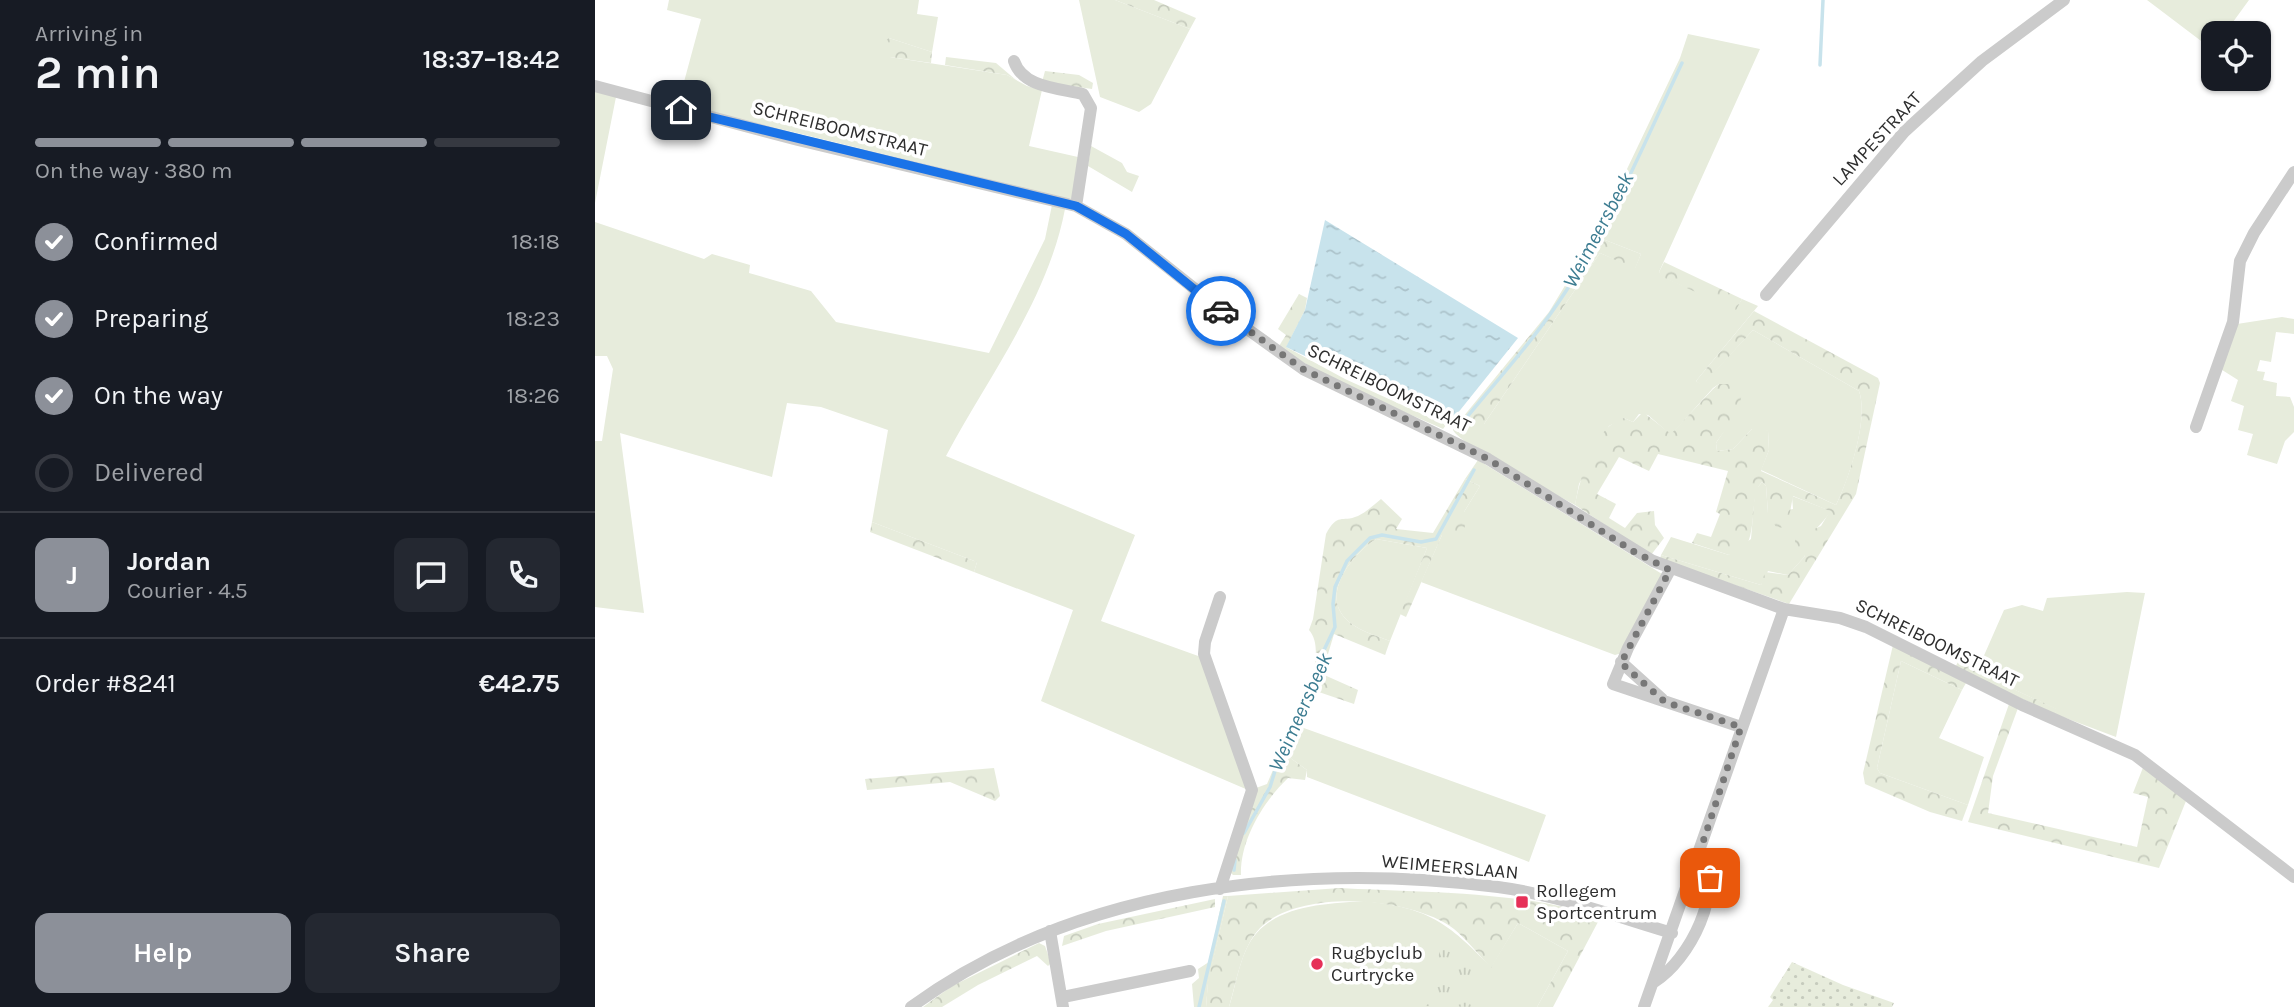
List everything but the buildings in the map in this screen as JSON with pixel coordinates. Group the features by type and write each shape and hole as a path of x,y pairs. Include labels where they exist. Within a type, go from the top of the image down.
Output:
{"street":[{"name":"LAMPESTRAAT","path":"1766,295 1904,132 1982,61 2064,0"},
{"path":"1014,61 1019,75 1028,81 1083,94 1089,99 1091,108 1076,206"},
{"name":"SCHREIBOOMSTRAAT","path":"595,86 786,136 1076,206 1126,234 1225,313 1303,369 1488,459 1633,551 1670,570 1784,608 1840,618 1866,627 2022,705 2119,746 2152,767 2294,877"},
{"path":"2196,427 2232,322 2240,261 2253,233 2294,172"},
{"path":"1670,570 1621,663 1613,684 1741,727"},
{"path":"1220,597 1205,642 1204,654 1252,790 1220,889"},
{"path":"1644,1007 1784,608"},
{"path":"1621,663 1665,702"},
{"path":"1654,982 1666,975 1698,928 1709,893 1710,878 1700,851"},
{"name":"WEIMEERSLAAN","path":"911,1007 966,971 1010,947 1050,931 1153,898 1220,889 1317,880 1373,879 1499,888 1573,903 1672,933"},
{"path":"1050,931 1063,1002 1190,971"}],"green space":[{"path":"669,0 919,0 917,14 938,17 932,52 889,38 890,57 1007,75 1027,86 1042,90 1029,146 1078,157 1072,198 678,104 701,19 667,10"},
{"path":"1079,0 1115,0 1190,29 1151,104 1139,112 1100,97"},
{"path":"1115,0 1154,0 1196,18 1190,29"},
{"path":"2147,0 2249,0 2234,21 2201,21 2201,41"},
{"path":"1688,34 1760,49 1659,272 1663,277 1736,309 1742,299 1758,306 1696,381 1702,385 1753,330 1859,391 1860,433 1852,465 1836,505 1761,470 1769,450 1768,431 1752,429 1733,449 1717,451 1716,443 1724,431 1737,384 1719,384 1713,388 1671,435 1648,415 1639,414 1633,422 1624,418 1609,426 1579,484 1575,505 1489,457 1453,430 1463,417 1467,423 1484,424 1600,253 1635,268 1641,254 1595,236 1680,58"},
{"path":"889,38 932,52 931,63 890,57 881,52 880,44"},
{"path":"946,57 996,63 1016,80 1007,75 945,65"},
{"path":"1045,71 1079,75 1093,83 1092,89 1042,82"},
{"path":"595,91 616,97 595,203"},
{"path":"1091,146 1122,163 1127,172 1139,176 1132,192 1088,166"},
{"path":"1052,205 1065,209 1045,274 1015,337 946,456 1135,535 1101,621 1201,657 1248,790 1041,701 1073,610 974,572 977,562 872,522 888,430 821,407 787,403 772,477 620,433 644,613 595,607 595,441 602,441 613,369 607,356 595,356 595,222 704,259 712,254 750,265 749,273 811,291 836,322 989,353 1045,239"},
{"path":"1595,236 1641,254 1635,269 1600,253 1484,424 1474,428 1463,417 1549,312"},
{"path":"1664,262 1742,299 1736,310 1662,277 1659,272"},
{"path":"1299,294 1307,298 1305,310 1285,350 1279,346 1286,335 1278,329"},
{"path":"1754,311 1878,378 1880,383 1856,494 1789,604 1660,559 1661,555 1761,585 1765,572 1788,575 1805,556 1795,544 1795,538 1821,526 1830,511 1793,496 1787,528 1776,527 1768,513 1766,486 1762,482 1756,495 1751,532 1744,551 1729,555 1692,543 1697,533 1711,537 1720,514 1716,512 1728,471 1658,454 1649,471 1619,457 1597,494 1616,504 1609,518 1625,528 1637,513 1654,511 1655,525 1664,538 1651,555 1575,505 1581,481 1597,441 1614,423 1624,418 1633,422 1643,412 1671,434 1719,384 1737,384 1742,390 1739,405 1716,443 1717,451 1733,449 1752,429 1759,426 1768,431 1769,450 1761,471 1836,505 1852,464 1860,432 1859,391 1753,330 1702,386 1696,381"},
{"path":"2282,317 2294,319 2294,334 2276,332 2271,362 2260,360 2257,371 2265,372 2263,380 2277,383 2276,396 2290,397 2294,407 2294,432 2285,441 2277,464 2247,455 2253,434 2238,430 2244,406 2231,401 2238,380 2219,368 2237,324"},
{"path":"1286,347 1345,379 1446,425 1443,429 1342,384 1303,362 1285,350"},
{"path":"1478,460 1662,574 1622,653 1615,655 1421,582 1442,535 1464,512 1480,486 1465,479"},
{"path":"1465,479 1480,486 1464,512 1467,519 1462,536 1453,539 1442,535 1406,617 1400,614 1427,548 1376,539 1350,563 1343,574 1337,597 1345,618 1360,629 1390,641 1385,655 1334,634 1322,674 1358,690 1354,704 1310,689 1316,651 1309,630 1326,534 1330,527 1337,520 1361,514 1381,499 1402,519 1396,529 1433,533"},
{"path":"1762,482 1766,486 1768,513 1793,509 1792,496 1831,511 1808,538 1802,549 1805,556 1788,575 1768,571 1761,585 1661,555 1671,537 1729,555 1751,539 1755,491"},
{"path":"872,522 977,562 974,572 870,532"},
{"path":"1376,539 1427,548 1390,641 1349,622 1339,608 1337,597 1338,585 1350,563"},
{"path":"2145,593 2116,737 2055,714 2056,709 1998,682 1982,660 2004,610 2022,605 2043,611 2047,598"},
{"path":"1893,645 1966,683 1962,690 1901,661 1877,768 1880,773 1968,805 1962,821 1930,812 1865,784 1863,773"},
{"path":"1963,651 2003,668 1998,682 2057,709 2055,714 1955,668"},
{"path":"1901,661 1962,690 1939,738 1984,757 1968,805 1880,773 1877,768"},
{"path":"1310,689 1316,691 1301,727 1546,815 1529,862 1307,777 1307,770 1289,757 1293,749 1284,744"},
{"path":"2009,704 2018,708 1993,776 1988,813 2137,847 2148,797 2133,793 2144,765 2186,801 2159,868 1968,822"},
{"path":"1284,744 1293,749 1289,757 1307,770 1305,780 1288,778 1270,798 1255,822 1244,848 1241,875 1233,875 1229,871 1256,788 1267,784"},
{"path":"994,768 1000,796 995,801 950,782 867,790 865,779"},
{"path":"1340,888 1511,898 1576,910 1599,920 1553,1007 1537,1007 1568,951 1518,923 1491,968 1454,929 1435,918 1412,910 1385,904 1356,902 1328,902 1301,907 1278,915 1254,936 1240,965 1229,1007 1206,1007 1208,981 1228,896"},
{"path":"1223,896 1228,896 1208,983 1206,1007 1194,1007 1192,984 1199,978 1198,969 1209,962"},
{"path":"1215,899 1215,907 1106,931 1062,946 1064,936 1098,924"},
{"path":"1364,901 1405,908 1435,920 1449,928 1491,967 1518,923 1568,951 1537,1007 1229,1007 1246,950 1255,935 1267,924 1297,910"},
{"path":"1446,930 1482,966 1463,997 1481,1007 1424,1006"},
{"path":"1039,943 1045,946 1051,963 1048,966 1037,956 978,985 942,1007 923,1007 952,986"},
{"path":"1792,962 1843,985 1894,1003 1892,1007 1768,1007 1773,1000 1770,997"}],"water":[{"path":"1325,220 1518,338 1449,424 1286,347 1305,310"}],"waterway":[{"name":"Weimeersbeek","path":"1820,65 1823,0"},
{"name":"Weimeersbeek","path":"1467,417 1543,324 1583,264 1628,179 1682,63"},
{"name":"Weimeersbeek","path":"1244,833 1270,787 1279,758 1316,685 1324,650 1335,627 1335,587 1347,561 1370,538 1382,535 1421,542 1436,539 1474,470"},
{"name":"Weimeersbeek","path":"1234,870 1235,860"},
{"name":"Weimeersbeek","path":"1199,1007 1224,901"}],"way so far":[{"path":"1221,311 1303,369 1488,459 1633,551 1670,570 1621,663 1665,702 1741,727 1700,851 1705,857 1710,878"}],"place":[{"name":"Rollegem Sportcentrum","path":"1522,902"},
{"name":"Rugbyclub Curtrycke","path":"1317,964"}],"route":[{"path":"681,110 1076,206 1126,234 1221,311"}]}
